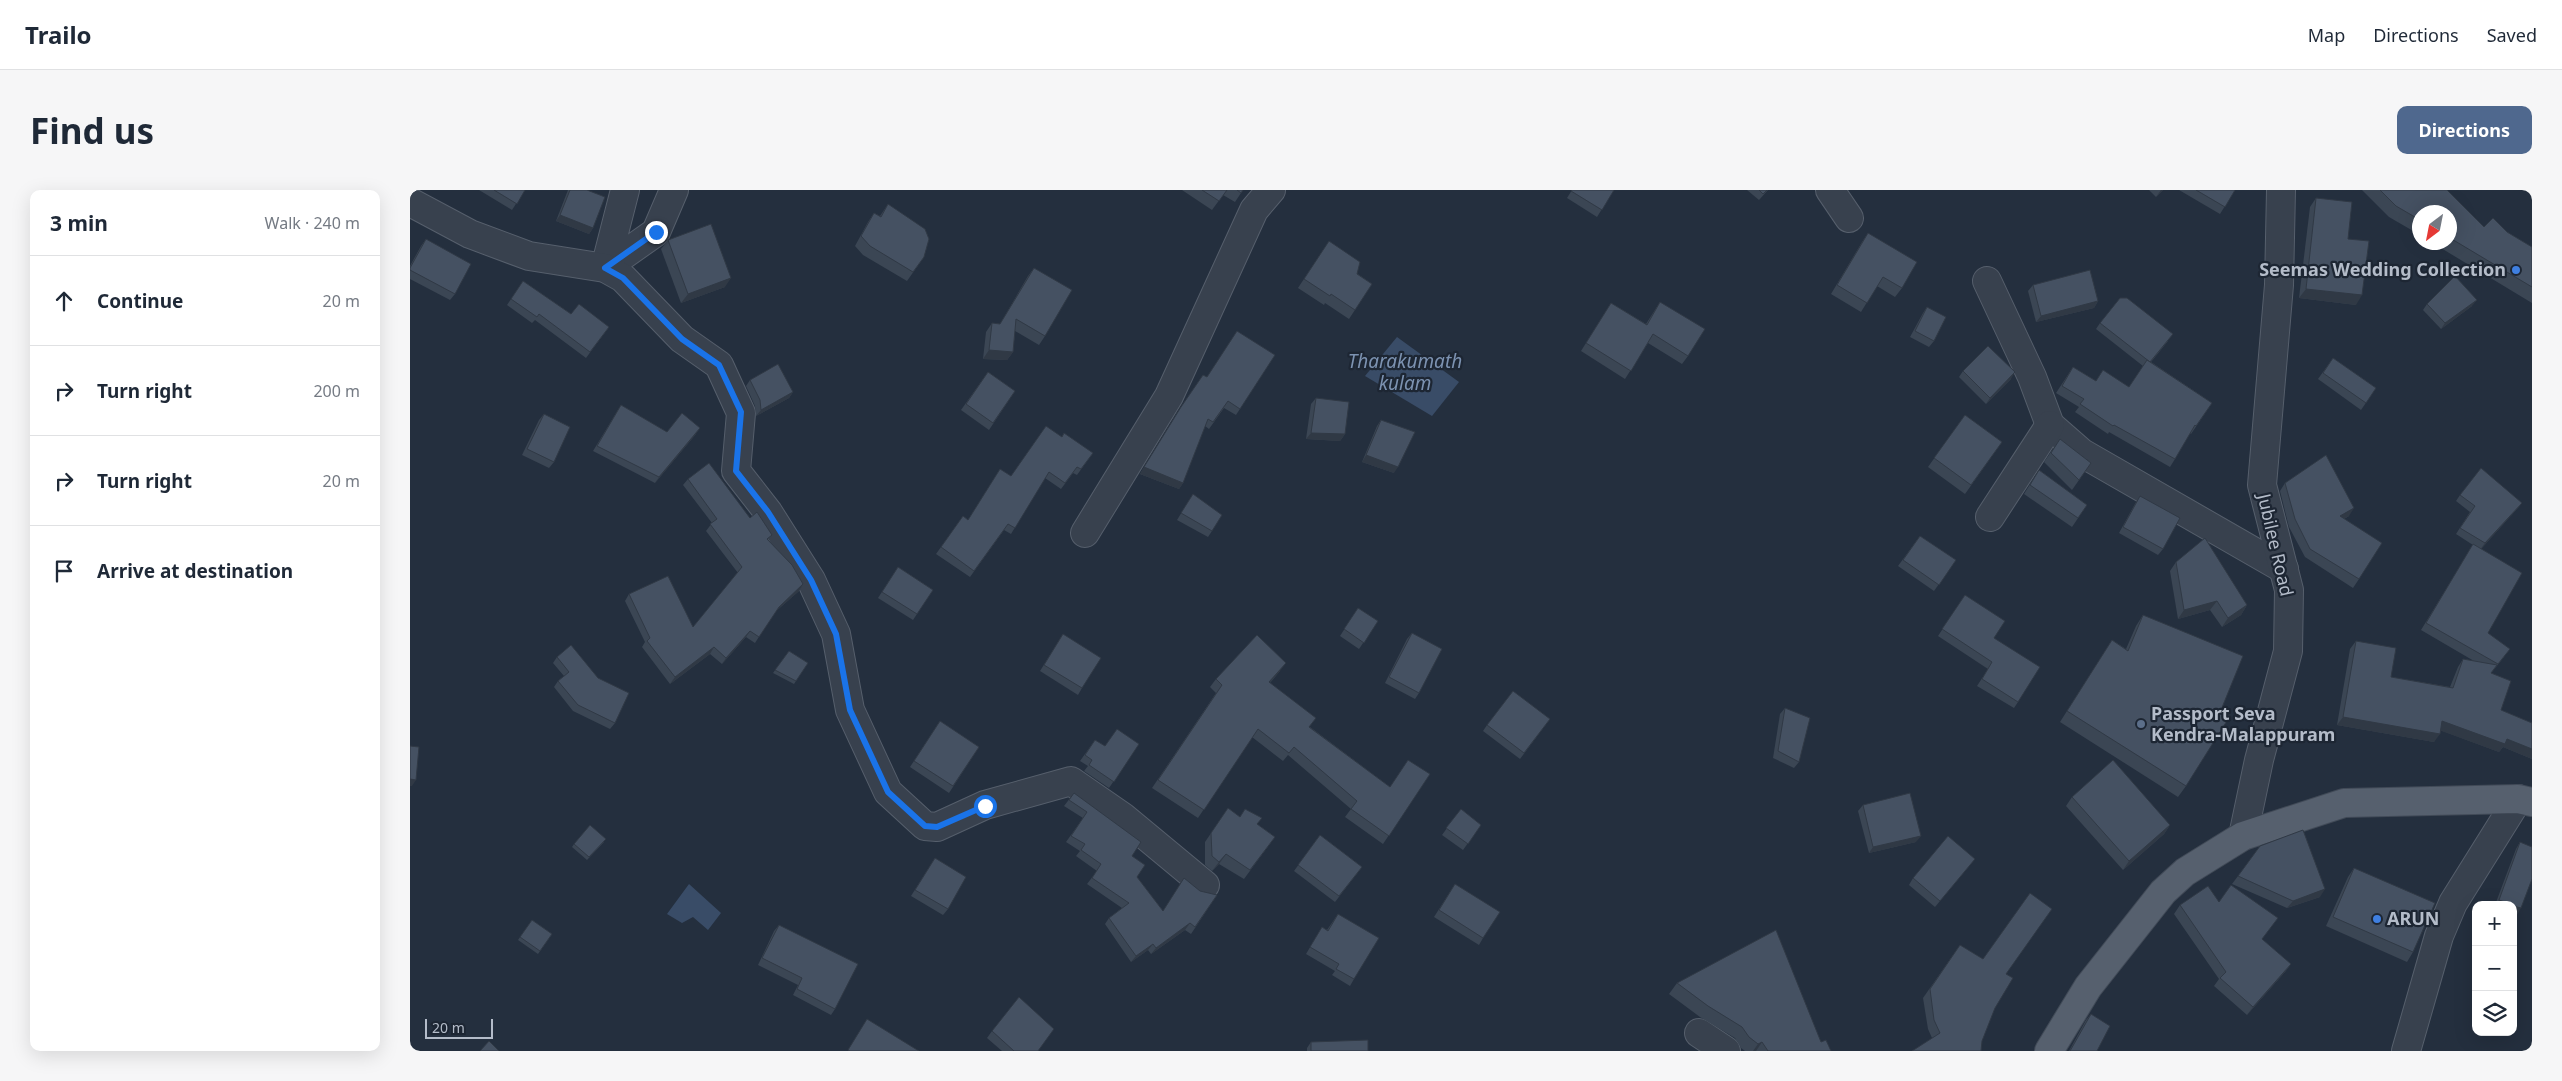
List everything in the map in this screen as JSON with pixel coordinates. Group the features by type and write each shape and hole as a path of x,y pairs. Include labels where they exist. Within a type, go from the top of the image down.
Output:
{"main road":[{"path":"2050,1051 2088,987 2163,892 2185,872 2243,836 2344,804 2525,800"}],"street":[{"path":"605,268 625,190"},
{"path":"605,268 656,232 674,190"},
{"path":"1085,533 1168,396 1254,210 1271,190"},
{"path":"1830,190 1849,218"},
{"name":"Jubilee Road","path":"2243,836 2259,760 2288,651 2289,590 2262,486 2279,284 2282,190"},
{"path":"410,202 470,234 529,256 605,268 623,278 682,339 719,365 741,412 736,471 768,512 811,580 836,634 850,710 888,792 925,826 937,827 985,806 1071,781 1123,817 1205,885"},
{"path":"1987,280 2032,377 2050,425 2082,453 2284,569"},
{"path":"1990,517 2050,425"},
{"path":"2406,1051 2439,936 2453,903 2525,800"},
{"path":"1699,1033 1726,1051"}],"water":[{"name":"Tharakumath kulam","path":"1397,337 1459,382 1432,416 1365,376"},
{"path":"689,884 721,913 708,930 693,917 682,923 667,914"}],"building":[{"path":"494,190 525,190 517,204"},
{"path":"570,190 587,190 605,197 593,228 560,215"},
{"path":"1202,190 1227,190 1219,201"},
{"path":"1572,190 1614,190 1602,210"},
{"path":"1759,190 1767,190 1763,194"},
{"path":"2196,190 2235,190 2225,207"},
{"path":"2380,190 2447,190 2484,227 2493,218 2507,232 2532,247 2532,287 2457,242 2457,205 2412,205 2412,215 2396,206"},
{"path":"2316,198 2352,202 2348,239 2369,241 2362,295 2306,289"},
{"path":"888,204 925,229 929,239 924,257 913,272 870,246 861,236 874,213 881,217"},
{"path":"711,224 731,278 688,294 668,240"},
{"path":"1868,233 1917,262 1902,288 1883,277 1867,303 1837,285"},
{"path":"426,239 471,264 455,294 410,270"},
{"path":"1329,241 1360,262 1357,274 1372,284 1355,310 1304,279"},
{"path":"1034,268 1072,290 1045,336 1016,319 1013,352 989,350 992,323 1000,324"},
{"path":"2090,270 2098,301 2041,316 2033,285"},
{"path":"2455,276 2477,300 2445,323 2427,304"},
{"path":"523,281 571,314 579,304 609,327 590,352 539,314 537,317 511,299"},
{"path":"2120,298 2127,298 2173,334 2150,362 2100,323"},
{"path":"1660,302 1705,329 1688,356 1653,334 1631,371 1586,343 1611,303 1647,325"},
{"path":"1927,307 1946,317 1934,341 1915,331"},
{"path":"1237,331 1275,355 1240,409 1228,401 1213,422 1208,419 1183,483 1144,467 1181,407 1203,375 1207,377"},
{"path":"1988,346 2015,372 1990,398 1963,371"},
{"path":"2333,358 2376,388 2366,403 2323,373"},
{"path":"2147,360 2212,403 2195,425 2175,459 2113,426 2080,404 2084,399 2062,386 2073,367 2096,381 2103,370 2129,387"},
{"path":"778,364 793,392 761,410 760,400 750,380"},
{"path":"988,372 1015,391 993,423 966,404"},
{"path":"1316,398 1349,402 1345,434 1311,433"},
{"path":"621,405 667,432 682,413 700,428 659,477 597,446"},
{"path":"544,414 570,427 554,462 527,449"},
{"path":"1965,415 2002,442 1971,485 1934,458"},
{"path":"1381,420 1415,432 1398,467 1366,455"},
{"path":"1046,426 1062,437 1064,433 1093,453 1081,469 1077,467 1065,483 1049,472 1015,528 1008,524 974,571 941,547 963,516 968,520 1000,469 1011,476"},
{"path":"2060,439 2091,463 2079,480 2051,453"},
{"path":"2326,455 2354,508 2340,516 2382,543 2359,579 2310,549 2295,519 2285,483"},
{"path":"709,463 750,518 757,512 772,535 767,539 792,565 803,584 779,607 759,637 750,631 726,658 714,647 675,677 647,641 650,638 629,594 668,576 693,627 742,567 710,524 717,519 688,479"},
{"path":"2481,468 2522,503 2485,543 2460,528 2475,506 2460,495"},
{"path":"2039,470 2087,505 2078,518 2030,485"},
{"path":"1193,494 1222,515 1212,531 1181,513"},
{"path":"2140,496 2180,518 2163,549 2123,527"},
{"path":"1920,536 1956,560 1939,585 1903,560"},
{"path":"2205,538 2247,605 2228,618 2217,601 2184,610 2176,562"},
{"path":"2473,544 2522,573 2488,633 2510,649 2498,664 2426,623"},
{"path":"898,567 933,590 917,614 882,592"},
{"path":"1965,595 2005,621 1994,638 2040,667 2018,702 1982,679 1992,662 1942,629"},
{"path":"1358,608 1378,621 1364,643 1344,629"},
{"path":"2143,615 2243,656 2221,710 2230,716 2186,786 2067,711 2112,640 2128,651"},
{"path":"1412,633 1442,649 1419,693 1389,677"},
{"path":"1063,634 1101,658 1082,688 1044,665"},
{"path":"1257,635 1286,663 1269,682 1316,718 1309,727 1390,787 1408,760 1430,774 1389,836 1351,809 1357,801 1294,747 1289,753 1258,729 1204,810 1158,780 1222,685 1216,679"},
{"path":"2356,641 2396,648 2391,677 2453,688 2463,659 2497,665 2491,673 2511,681 2501,710 2532,723 2532,749 2507,739 2505,744 2442,721 2440,734 2343,717"},
{"path":"571,645 598,678 629,693 615,723 578,705 558,681 569,672 557,657"},
{"path":"789,651 808,663 796,681 775,670"},
{"path":"1513,691 1550,719 1524,753 1487,725"},
{"path":"1785,708 1810,718 1799,762 1778,751"},
{"path":"940,721 979,747 953,786 914,761"},
{"path":"1117,729 1139,744 1114,782 1089,765 1092,760 1085,755 1095,740 1105,746"},
{"path":"410,746 419,747 416,780 410,779"},
{"path":"2113,760 2170,825 2129,861 2072,797"},
{"path":"1074,793 1141,842 1132,856 1145,865 1137,877 1163,911 1184,878 1200,891 1217,895 1195,927 1190,923 1156,948 1153,944 1136,956 1109,918 1129,903 1092,878 1101,864 1081,850 1085,844 1071,836 1087,812 1069,800"},
{"path":"1910,793 1921,836 1873,847 1863,805"},
{"path":"1228,808 1240,817 1245,809 1262,818 1257,824 1275,837 1250,870 1226,854 1219,862 1212,856 1211,833"},
{"path":"1461,809 1481,825 1468,844 1446,828"},
{"path":"590,825 606,839 589,857 574,844"},
{"path":"2303,830 2325,889 2293,901 2238,876 2260,846"},
{"path":"1320,835 1362,867 1339,896 1298,865"},
{"path":"1948,836 1975,859 1940,901 1913,878"},
{"path":"2520,842 2532,847 2532,879 2521,908 2517,907 2517,901 2499,900"},
{"path":"935,858 966,877 948,909 915,890"},
{"name":"ARUN","path":"2354,868 2435,903 2413,952 2333,917"},
{"path":"1455,884 1500,912 1483,938 1439,910"},
{"path":"2231,885 2278,918 2262,939 2291,964 2253,1007 2220,978 2226,972 2180,905 2208,886 2219,902"},
{"path":"2030,893 2052,909 2006,974 2013,978 1995,1008 1982,1041 1981,1051 1912,1051 1940,1033 1934,1020 1930,989 1960,945 1983,959"},
{"path":"1338,914 1379,938 1354,979 1336,969 1339,964 1310,947 1322,927 1328,931"},
{"path":"532,920 552,934 540,951 520,937"},
{"path":"779,925 858,964 835,1009 797,989 802,978 762,958"},
{"path":"1776,930 1821,1042 1826,1040 1831,1051 1768,1051 1762,1042 1758,1044 1749,1037 1742,1027 1708,1006 1677,983"},
{"path":"1019,997 1054,1029 1038,1051 1014,1051 992,1031"},
{"path":"2091,1014 2110,1026 2097,1051 2070,1051"},
{"path":"867,1019 919,1051 848,1050"},
{"path":"1368,1040 1368,1051 1311,1051 1311,1042"},
{"path":"489,1041 499,1051 480,1051"}],"place":[{"name":"Seemas Wedding Collection","path":"2516,270"},
{"name":"Passport Seva Kendra-Malappuram","path":"2141,724"},
{"name":"ARUN","path":"2377,919"}],"route":[{"path":"656,232 605,268 623,278 682,339 719,365 741,412 736,471 768,512 811,580 836,634 850,710 888,792 925,826 937,827 985,806"}]}
